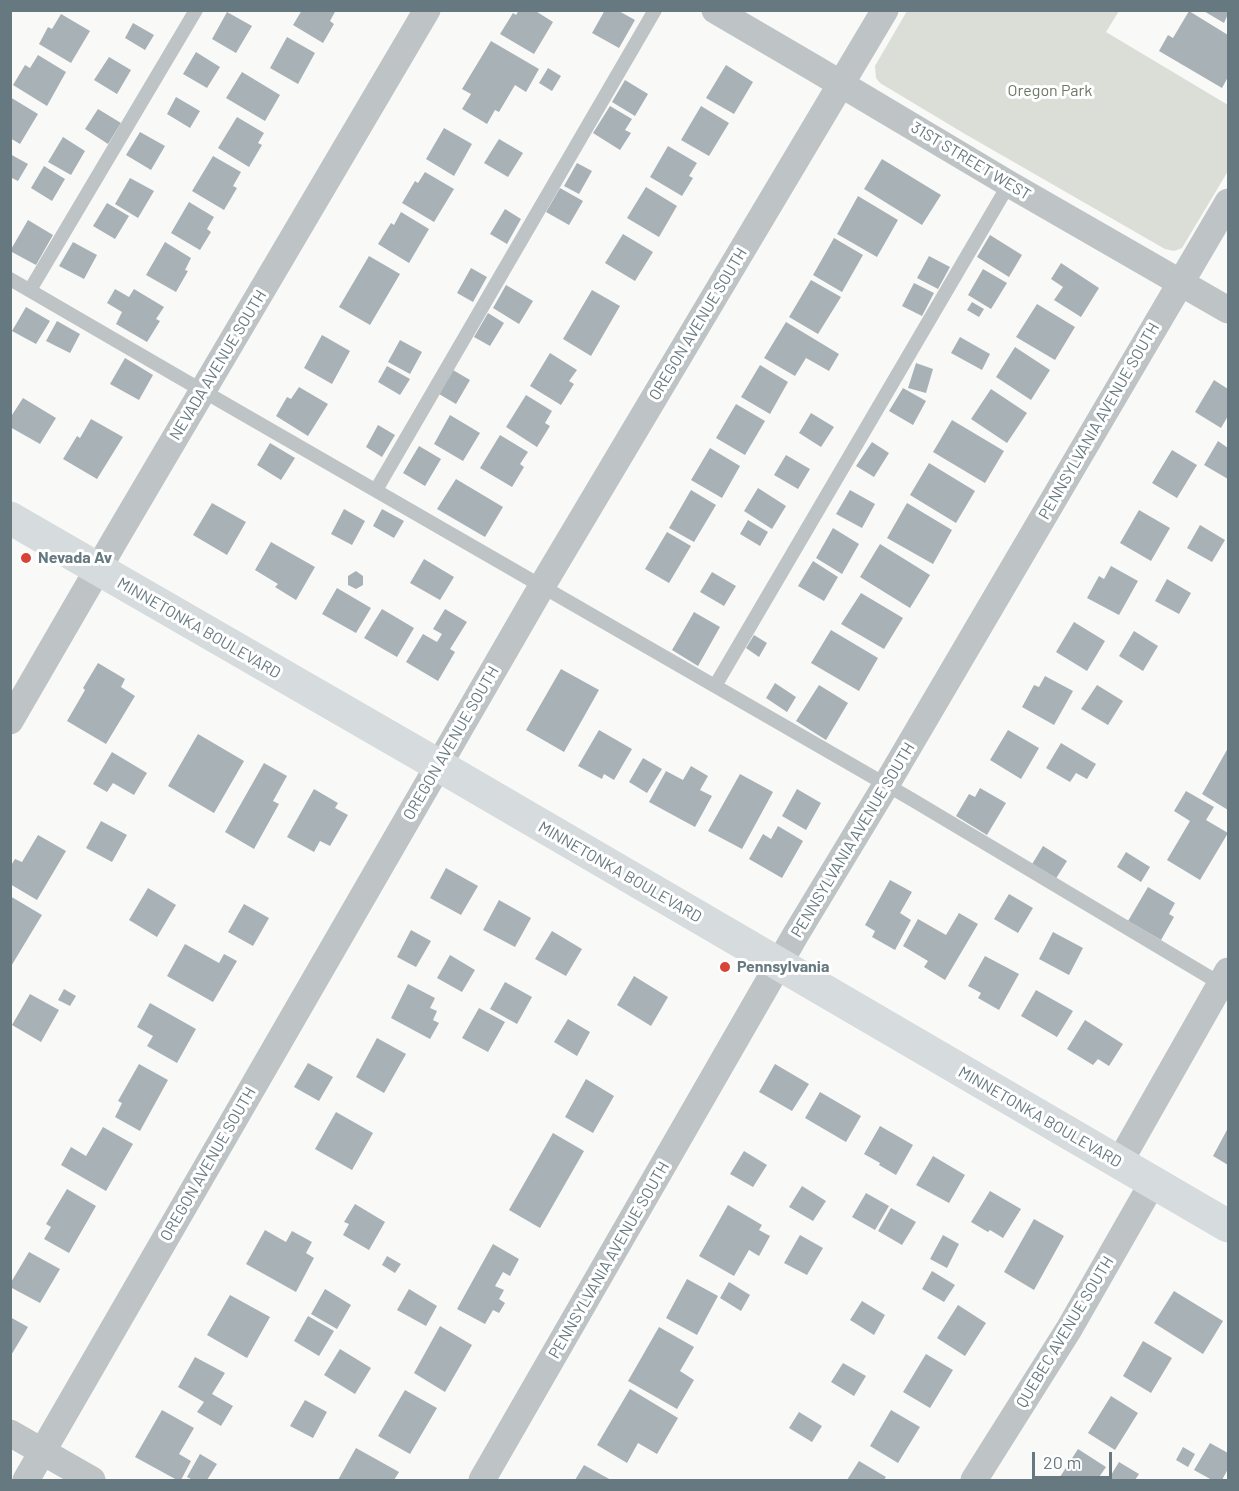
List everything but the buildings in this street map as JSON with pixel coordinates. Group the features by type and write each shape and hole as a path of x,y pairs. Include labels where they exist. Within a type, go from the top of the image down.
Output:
{"main road":[{"name":"MINNETONKA BOULEVARD","path":"10,518 1228,1226"}],"street":[{"name":"NEVADA AVENUE SOUTH","path":"10,721 427,10"},
{"name":"31ST STREET WEST","path":"715,10 1228,310"},
{"name":"OREGON AVENUE SOUTH","path":"26,1480 542,586 885,10"},
{"name":"PENNSYLVANIA AVENUE SOUTH","path":"482,1480 778,964 886,785 1228,202"},
{"path":"1119,1163 1225,978"},
{"name":"QUEBEC AVENUE SOUTH","path":"974,1480 1069,1329 1153,1182"},
{"path":"10,1433 92,1480"}],"lane":[{"path":"30,290 196,10"},
{"path":"375,490 655,10"},
{"path":"715,686 1009,184"},
{"path":"10,279 1225,978"}],"green space":[{"name":"Oregon Park","path":"907,11 1119,11 1106,32 1228,105 1228,171 1182,248 1174,251 1165,249 880,83 876,78 875,66"}],"place":[{"name":"Nevada Av","path":"26,558"},
{"name":"Pennsylvania","path":"725,967"}]}
